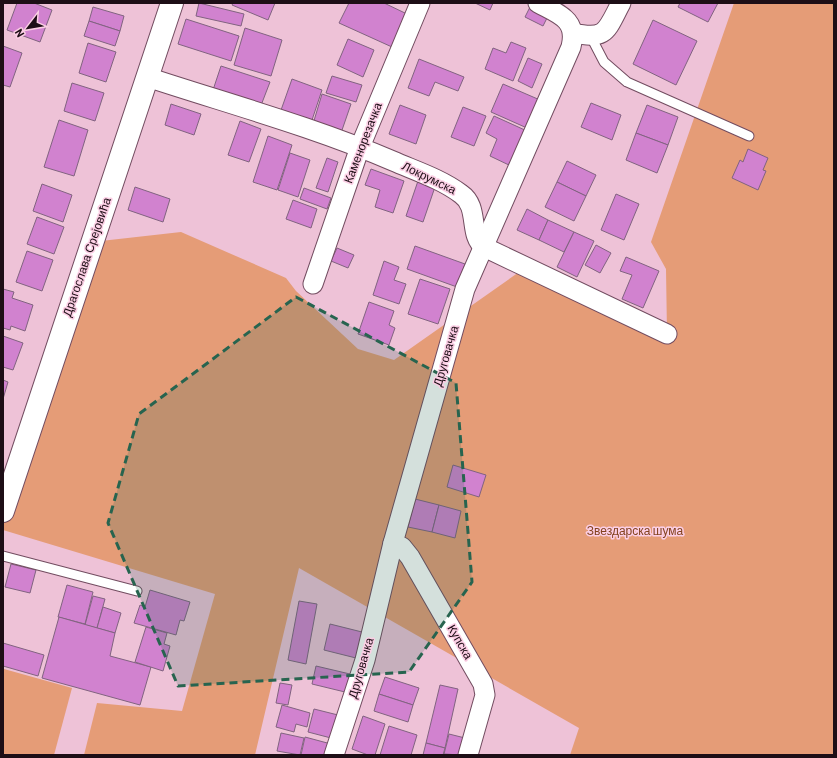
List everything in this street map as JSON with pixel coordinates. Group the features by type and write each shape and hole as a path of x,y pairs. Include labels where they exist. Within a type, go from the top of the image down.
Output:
{"main road":[{"name":"Драгослава Срејовића","path":"3,511 172,3"}],"street":[{"name":"Каменорезачка","path":"312,284 360,147 420,3"},
{"path":"538,3 565,17 582,35 600,35 607,29 621,3"},
{"name":"Друговачка","path":"334,755 365,660 393,543 465,289 571,47 582,35"},
{"name":"Локрумска","path":"147,77 360,147 442,182 465,197 472,208 478,243 484,248"},
{"path":"484,248 667,334"},
{"name":"Купска","path":"393,543 402,547 410,557 483,684 485,695 468,755"}],"lane":[{"path":"582,35 604,62 627,82 749,136"},
{"path":"3,556 137,591"}],"highlighted area":[{"path":"296,297 456,383 472,582 409,672 178,686 108,523 139,414"}],"green space":[{"name":"Звездарска шума","path":"734,3 834,3 834,755 570,755 579,728 299,568 255,755 84,755 97,703 182,711 215,594 3,530 3,511 92,242 181,232 286,278 296,291 358,349 394,360 522,270 667,334 666,269 651,242"},
{"path":"4,669 72,688 54,755 3,755"}],"building":[{"path":"17,3 34,3 52,10 40,42 7,30"},
{"path":"199,3 244,14 241,26 196,16"},
{"path":"233,3 275,3 268,20 232,5"},
{"path":"349,3 384,3 407,14 392,47 339,23"},
{"path":"475,3 493,3 490,10"},
{"path":"680,3 718,3 708,22 678,7"},
{"path":"531,5 549,14 543,26 525,17"},
{"path":"93,7 124,16 120,31 89,21"},
{"path":"186,19 239,36 231,61 178,44"},
{"path":"653,20 697,41 676,85 633,64"},
{"path":"89,21 120,31 115,46 84,36"},
{"path":"245,28 282,40 271,76 234,65"},
{"path":"348,39 374,50 363,77 337,65"},
{"path":"511,42 526,48 513,81 485,69 493,48 506,53"},
{"path":"88,43 116,52 106,82 79,73"},
{"path":"3,46 22,53 10,87 3,85"},
{"path":"528,58 542,64 532,88 518,81"},
{"path":"419,59 464,77 458,91 435,82 429,96 408,88"},
{"path":"221,66 270,82 260,108 212,93"},
{"path":"332,76 362,85 356,102 326,93"},
{"path":"292,79 322,90 311,123 280,113"},
{"path":"72,83 104,93 95,121 64,111"},
{"path":"503,84 540,100 527,128 491,112"},
{"path":"322,94 351,104 341,133 313,124"},
{"path":"591,103 621,115 612,140 581,127"},
{"path":"171,104 201,114 194,135 165,125"},
{"path":"400,105 426,115 416,144 389,134"},
{"path":"647,105 678,117 668,145 636,133"},
{"path":"463,107 486,116 474,146 451,137"},
{"path":"494,116 527,131 511,166 490,156 497,139 486,133"},
{"path":"59,120 88,130 74,176 44,167"},
{"path":"240,121 261,129 249,162 228,155"},
{"path":"636,133 668,145 657,173 626,160"},
{"path":"268,136 292,145 277,190 253,182"},
{"path":"748,149 768,158 763,170 766,171 758,190 732,178 740,160 743,162"},
{"path":"290,153 310,160 298,197 278,190"},
{"path":"327,158 338,162 328,192 316,188"},
{"path":"567,161 596,175 586,196 557,182"},
{"path":"371,169 404,181 393,213 375,207 380,190 365,185"},
{"path":"419,178 436,184 423,222 406,216"},
{"path":"557,182 586,196 574,221 545,207"},
{"path":"42,184 72,195 63,222 33,211"},
{"path":"135,187 170,199 163,222 128,210"},
{"path":"304,188 331,198 327,209 300,199"},
{"path":"616,194 639,204 624,240 601,230"},
{"path":"293,200 317,209 311,228 286,219"},
{"path":"527,209 548,220 539,240 517,230"},
{"path":"37,217 64,227 54,254 27,244"},
{"path":"548,220 574,232 564,252 539,240"},
{"path":"574,232 594,241 577,277 557,267"},
{"path":"596,245 611,253 600,273 585,265"},
{"path":"415,246 465,264 457,287 407,269"},
{"path":"337,248 354,255 348,268 331,261"},
{"path":"27,251 53,260 42,291 16,282"},
{"path":"626,257 659,271 643,308 622,299 632,275 620,271"},
{"path":"384,261 399,267 394,280 406,284 399,304 373,295"},
{"path":"420,279 450,289 438,324 408,314"},
{"path":"3,289 14,292 12,298 33,305 25,331 11,326 10,330 3,328"},
{"path":"369,302 394,311 389,325 395,328 389,345 358,334"},
{"path":"3,336 23,343 13,370 3,367"},
{"path":"3,380 8,382 3,399"},
{"path":"453,465 486,475 479,497 447,487"},
{"path":"415,499 439,505 432,532 408,527"},
{"path":"439,505 461,511 455,538 432,532"},
{"path":"11,564 36,570 30,593 5,587"},
{"path":"67,585 93,592 85,624 58,617"},
{"path":"150,590 190,602 184,621 180,620 176,635 134,623 140,605 145,607"},
{"path":"93,596 105,599 97,628 85,625"},
{"path":"299,601 317,604 306,664 288,660"},
{"path":"103,607 121,613 115,633 97,628"},
{"path":"59,617 115,633 110,656 151,667 140,705 42,678"},
{"path":"330,624 362,632 356,658 324,650"},
{"path":"146,627 167,633 164,644 170,646 163,671 135,662"},
{"path":"3,643 44,655 38,676 3,666"},
{"path":"316,666 350,674 345,692 312,684"},
{"path":"385,677 419,688 413,705 379,694"},
{"path":"280,683 292,685 288,705 276,703"},
{"path":"440,685 458,689 445,748 426,743"},
{"path":"379,694 413,705 408,722 374,711"},
{"path":"282,705 310,713 307,727 296,724 294,732 276,727"},
{"path":"314,709 338,715 331,738 308,732"},
{"path":"363,716 385,724 375,755 368,755 352,749"},
{"path":"389,726 417,735 411,755 380,755"},
{"path":"281,733 304,738 300,755 277,751"},
{"path":"449,734 465,738 461,755 444,754"},
{"path":"305,737 331,744 328,755 301,755"},
{"path":"426,743 445,748 443,755 423,755"}]}
